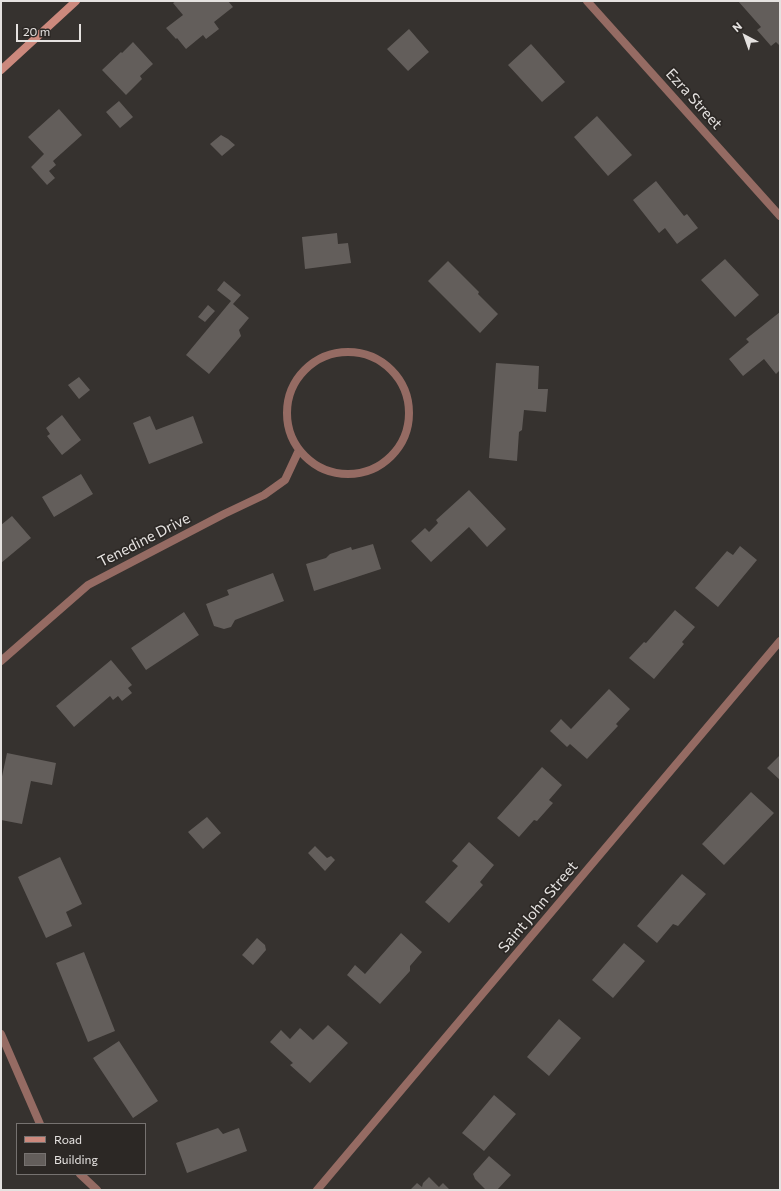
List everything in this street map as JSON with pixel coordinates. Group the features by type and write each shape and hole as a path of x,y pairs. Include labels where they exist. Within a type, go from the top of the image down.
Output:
{"main road":[{"path":"1,70 76,1"}],"street":[{"name":"Ezra Street","path":"587,1 780,216"},
{"path":"348,352 367,354 384,363 398,376 406,394 409,409 408,425 403,440 383,463 369,470 354,474 339,474 310,462 299,450 290,433 286,414 289,395 298,378 311,364 328,355 348,352"},
{"name":"Tenedine Drive","path":"1,661 88,585 224,514 264,495 285,480 299,450"},
{"name":"Saint John Street","path":"317,1190 780,642"},
{"path":"1,1034 40,1123"},
{"path":"81,1175 97,1190"}],"building":[{"path":"176,1 228,1 233,7 214,22 219,29 206,39 203,35 186,49 166,28 183,15 173,3"},
{"path":"738,1 780,1 780,46 776,42 771,46 757,30 761,27"},
{"path":"409,29 429,52 408,71 387,49"},
{"path":"133,42 153,64 140,76 142,79 126,95 102,70"},
{"path":"531,44 565,82 542,102 508,65"},
{"path":"119,101 133,117 120,128 106,112"},
{"path":"59,109 82,135 53,161 56,165 49,171 55,178 47,185 31,167 44,154 28,137"},
{"path":"597,116 632,155 608,176 574,137"},
{"path":"221,135 235,145 222,156 210,144"},
{"path":"656,181 684,216 687,214 698,228 677,244 665,228 659,233 633,200"},
{"path":"337,233 338,244 348,243 351,263 305,269 302,237"},
{"path":"725,259 759,295 735,317 701,280"},
{"path":"448,261 479,292 478,294 498,314 480,333 428,281"},
{"path":"224,281 241,295 233,304 249,318 239,330 241,336 209,374 186,355 231,301 217,290"},
{"path":"208,305 215,311 205,322 198,317"},
{"path":"780,312 780,370 776,374 764,359 743,376 729,359 749,342 746,339"},
{"path":"496,363 539,366 538,389 548,389 546,412 524,410 522,430 519,432 517,461 489,458"},
{"path":"79,377 90,390 79,399 68,385"},
{"path":"62,415 81,440 62,455 47,436 50,434 46,428"},
{"path":"150,416 156,430 193,416 203,443 149,464 133,423"},
{"path":"81,474 93,494 54,517 42,497"},
{"path":"469,490 506,529 487,547 469,527 431,562 411,541 425,528 429,532 438,523 436,520"},
{"path":"12,516 31,538 1,563 1,525"},
{"path":"373,544 381,569 314,591 306,564 326,558 330,554 351,547 352,550"},
{"path":"740,546 757,560 718,607 695,588 727,551 733,555"},
{"path":"273,573 284,601 235,620 231,627 224,629 214,626 206,604 229,595 227,590"},
{"path":"675,610 695,627 682,642 684,644 654,679 629,658 644,642 646,643"},
{"path":"184,612 199,635 146,670 131,648"},
{"path":"111,660 132,685 128,688 132,693 122,701 118,696 113,700 110,696 74,727 56,706"},
{"path":"609,689 630,709 616,724 618,726 587,759 570,744 567,747 550,731 561,719 571,729"},
{"path":"7,753 56,763 52,785 31,781 22,824 1,820 1,781"},
{"path":"780,755 780,780 767,768"},
{"path":"542,767 562,785 549,800 553,803 537,821 534,820 519,837 497,818"},
{"path":"751,792 774,813 724,865 702,844"},
{"path":"207,817 221,833 203,849 188,832"},
{"path":"469,842 494,865 480,882 483,885 449,923 425,902 458,866 452,861"},
{"path":"315,846 327,858 331,856 335,860 325,871 308,853"},
{"path":"60,857 82,904 66,912 72,926 46,938 18,877"},
{"path":"682,874 706,894 678,926 673,924 657,943 637,926"},
{"path":"401,933 422,952 410,966 410,971 380,1004 347,975 355,965 365,974"},
{"path":"257,938 265,945 266,950 253,965 242,955"},
{"path":"624,943 645,961 613,998 592,980"},
{"path":"84,952 115,1031 88,1042 56,963"},
{"path":"559,1019 581,1038 549,1076 527,1057"},
{"path":"328,1025 348,1043 310,1083 290,1065 293,1063 270,1042 281,1030 290,1039 300,1028 313,1040"},
{"path":"119,1041 158,1101 133,1118 93,1058"},
{"path":"494,1095 516,1114 484,1151 462,1133"},
{"path":"218,1128 223,1134 239,1128 247,1151 187,1173 176,1143"},
{"path":"489,1156 511,1175 497,1190 486,1190 475,1179 473,1174"},
{"path":"429,1177 439,1187 443,1183 450,1190 410,1190 417,1183 422,1187 423,1183"}]}
